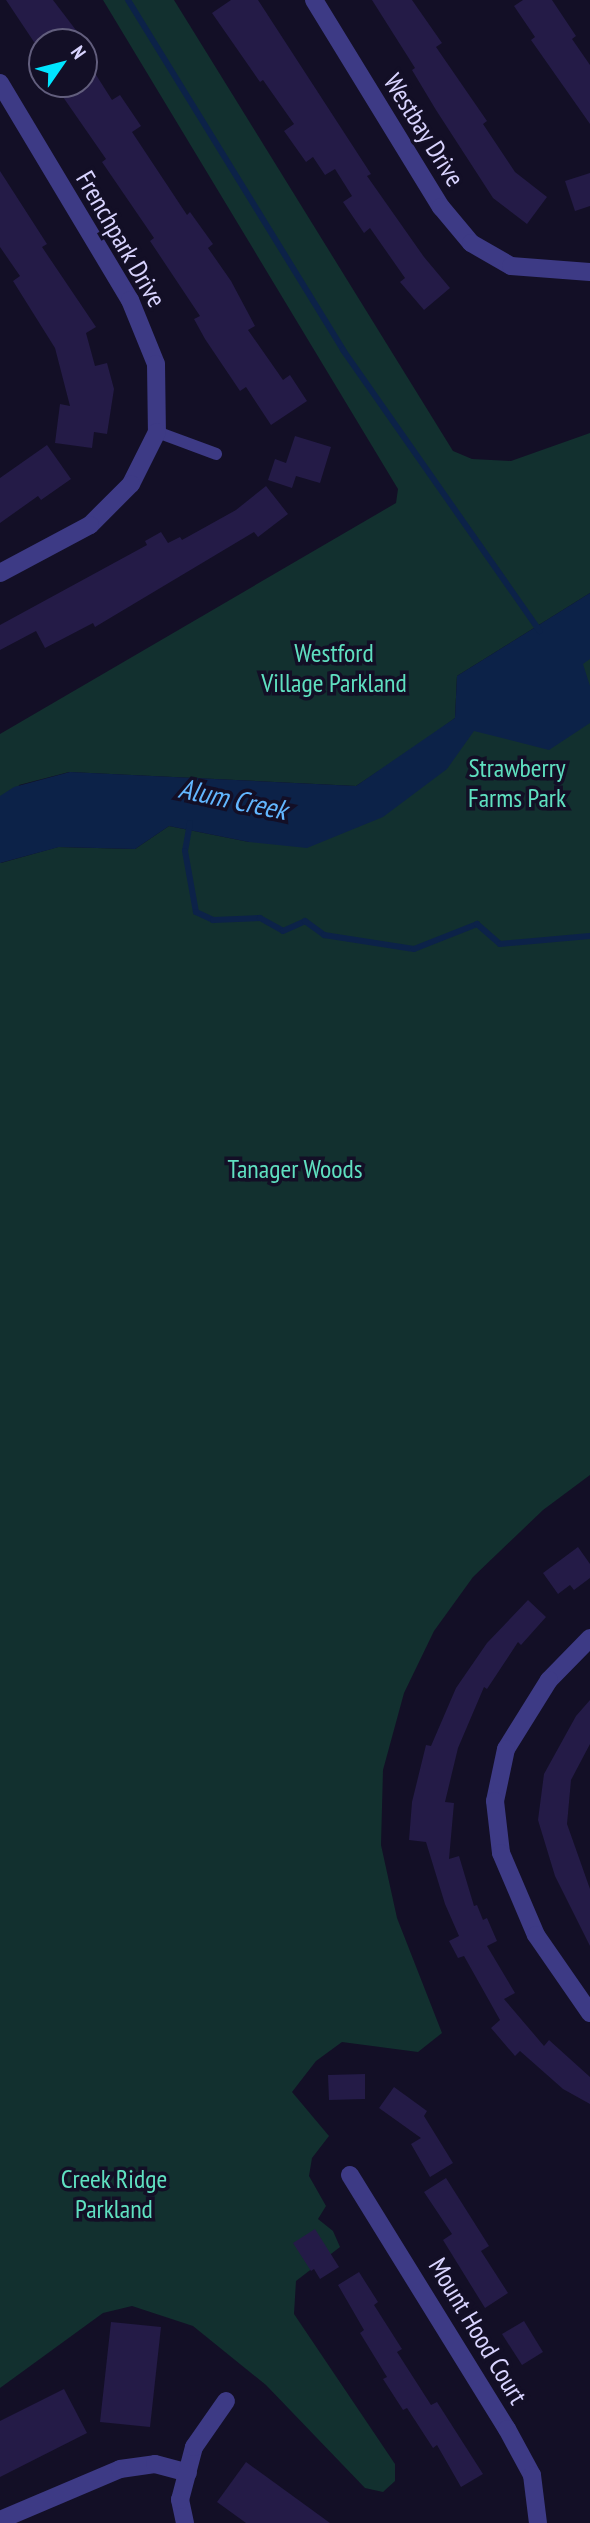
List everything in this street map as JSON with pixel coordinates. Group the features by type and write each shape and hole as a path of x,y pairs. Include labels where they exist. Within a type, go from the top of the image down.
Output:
{"street":[{"name":"Westbay Drive","path":"314,0 441,207 471,243 512,267 590,272"},
{"name":"Frenchpark Drive","path":"0,83 130,300 156,364 157,432"},
{"path":"0,573 90,525 131,484 157,432"},
{"path":"590,1638 549,1680 506,1749 495,1801 501,1853 536,1935 590,2013"},
{"name":"Mount Hood Court","path":"350,2175 514,2441 532,2475 538,2523"},
{"path":"185,2523 180,2500 194,2447 226,2401"},
{"path":"0,2520 120,2469 155,2464 188,2473"}],"lane":[{"path":"157,432 216,454"}],"green space":[{"name":"Tanager Woods","path":"103,0 174,0 453,451 472,459 511,461 590,433 590,593 457,676 455,718 421,743 356,786 69,772 19,785 1,863 58,847 135,849 169,826 249,842 415,758 590,646 590,1475 543,1510 473,1577 434,1631 404,1693 383,1770 381,1845 397,1918 442,2033 418,2052 342,2042 316,2061 292,2092 329,2136 312,2158 309,2176 326,2206 318,2219 333,2231 340,2247 296,2281 294,2314 395,2464 395,2481 383,2492 365,2488 266,2385 193,2326 132,2306 103,2313 0,2388 0,734 396,503 398,489"}],"water":[{"name":"Alum Creek","path":"590,593 590,659 583,664 590,686 590,723 549,750 474,731 447,769 383,817 307,848 249,842 169,826 135,849 59,847 0,863 0,796 14,787 70,772 356,786 455,718 457,676"}],"building":[{"path":"6,0 53,0 74,28 28,28 28,33"},
{"path":"231,0 258,0 371,174 367,176 424,257 450,288 424,310 400,282 405,278 370,228 364,233 343,202 352,196 335,169 325,175 313,157 306,162 284,131 294,124 263,80 260,82 212,13"},
{"path":"372,0 412,0 442,43 436,47 487,121 483,124 515,172 547,197 527,224 493,198 436,110 412,70 415,68"},
{"path":"523,0 552,0 576,36 572,39 590,65 590,124 531,40 535,37 514,6"},
{"path":"98,78 112,100 120,95 141,126 132,132 187,215 190,212 213,244 208,248 231,281 255,326 248,330 283,380 290,375 307,401 271,425 246,387 240,391 205,339 194,319 200,316 150,241 154,238 102,162 106,159 64,98 98,98"},
{"path":"0,171 47,244 42,247 96,327 86,333 95,366 107,363 114,389 107,434 94,432 92,448 55,443 60,404 70,406 55,348 13,281 20,276 0,247"},
{"path":"590,173 590,206 575,211 565,181"},
{"path":"295,436 331,447 320,483 296,476 292,488 268,480 275,459 286,463"},
{"path":"47,445 71,479 41,500 38,496 0,523 0,478"},
{"path":"266,486 288,514 258,537 254,532 95,627 93,623 45,648 36,631 0,650 0,625 147,545 145,541 161,532 168,543 180,537 182,540 236,510"},
{"path":"578,1547 590,1564 590,1578 574,1590 570,1585 558,1594 543,1573"},
{"path":"528,1600 546,1617 521,1645 518,1642 487,1689 484,1687 458,1748 445,1802 454,1803 449,1859 459,1856 474,1906 477,1905 483,1920 487,1918 497,1941 487,1946 515,1993 504,1999 544,2046 549,2040 590,2077 590,2104 563,2089 520,2051 515,2056 491,2028 500,2020 464,1956 458,1958 449,1941 459,1936 445,1904 426,1842 409,1840 412,1802 426,1745 431,1746 456,1688 487,1643"},
{"path":"590,1700 590,1744 571,1780 567,1824 590,1889 590,1946 555,1876 538,1820 544,1774 576,1716"},
{"path":"365,2074 365,2099 329,2100 328,2075"},
{"path":"394,2087 427,2111 424,2116 453,2163 430,2177 411,2144 421,2138 379,2108"},
{"path":"446,2178 489,2246 481,2251 508,2293 485,2308 443,2240 452,2234 424,2192"},
{"path":"315,2229 339,2267 320,2279 314,2269 311,2271 293,2243"},
{"path":"359,2272 378,2302 374,2305 402,2349 397,2352 431,2405 437,2402 483,2474 461,2487 437,2445 433,2448 407,2408 403,2410 383,2379 387,2377 360,2333 364,2330 338,2285"},
{"path":"524,2321 543,2352 522,2365 502,2334"},
{"path":"111,2322 161,2327 150,2427 100,2422"},
{"path":"64,2389 87,2433 0,2477 0,2421"},
{"path":"246,2462 330,2523 246,2523 217,2502"}],"waterway":[{"path":"128,0 343,350 540,631"},
{"path":"190,823 185,851 196,912 213,920 260,918 283,931 305,921 324,935 414,949 477,924 500,944 590,936"}],"park label":[{"name":"Westford Village Parkland","path":"334,668"},
{"name":"Strawberry Farms Park","path":"517,783"},
{"name":"Creek Ridge Parkland","path":"114,2194"}]}
